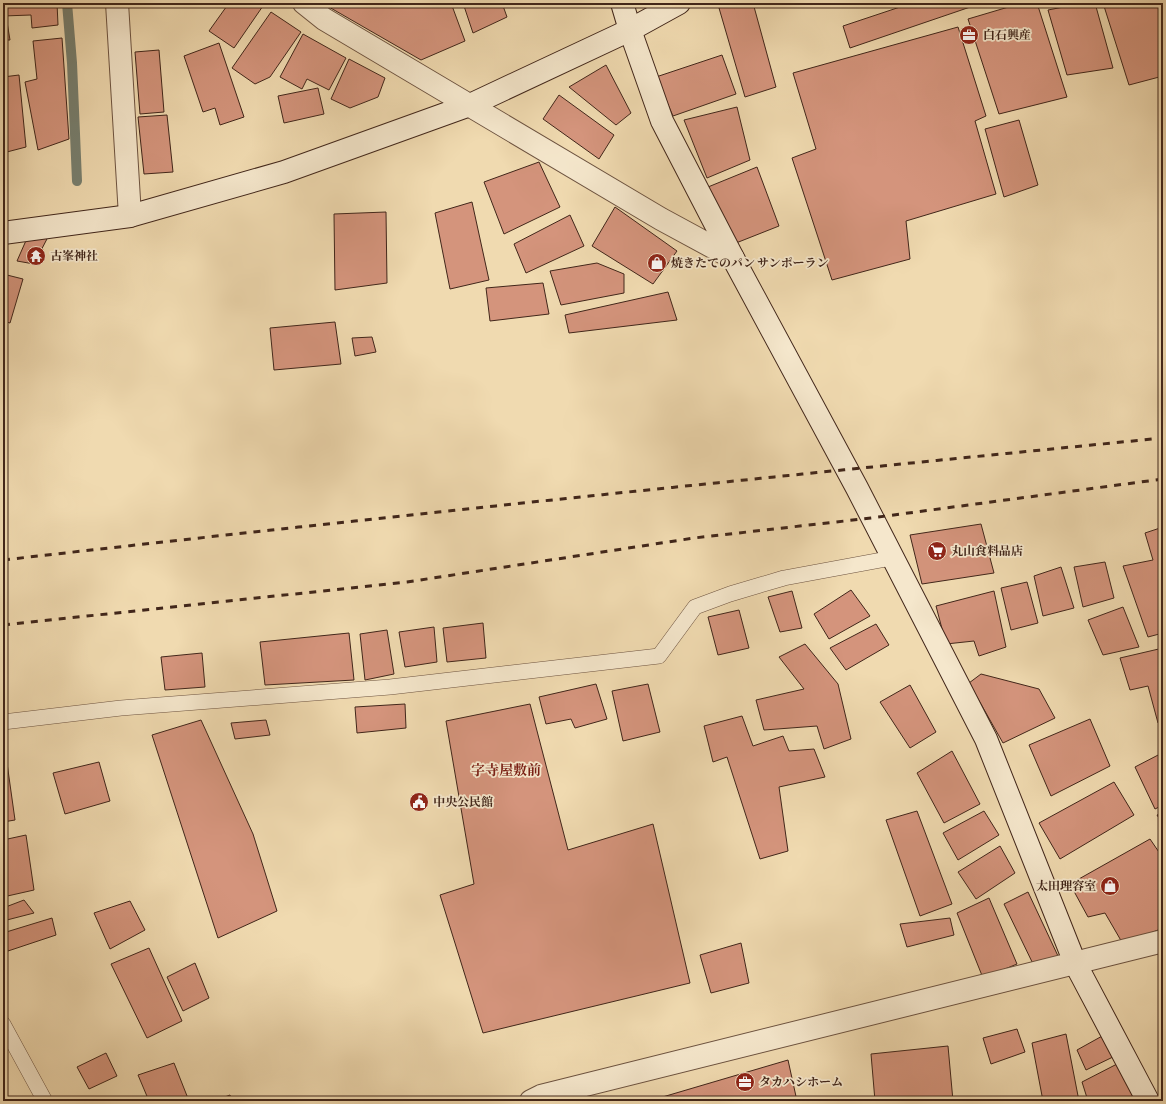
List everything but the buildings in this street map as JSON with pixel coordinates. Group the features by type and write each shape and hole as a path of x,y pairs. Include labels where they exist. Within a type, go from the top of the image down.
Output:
{"street":[{"path":"117,3 130,216"},
{"path":"304,3 324,19 654,215 733,258"},
{"path":"622,3 662,121 733,258 850,475 986,739 1075,963 1148,1101"},
{"path":"3,233 130,216 284,172 470,105 630,30 679,3"},
{"path":"531,1101 549,1094 1163,941"}],"lane":[{"path":"3,722 121,708 390,687 659,656 695,607 784,578 892,558"},
{"path":"3,1024 45,1101"}],"waterway":[{"path":"67,3 72,63 77,181"}],"railway":[{"path":"3,560 583,497 1163,438"},
{"path":"3,625 407,582 694,538 871,518 1163,479"}],"place":[{"name":"白石興産","path":"969,35"},
{"name":"古峯神社","path":"36,256"},
{"name":"焼きたてのパン サンポーラン","path":"657,263"},
{"name":"丸山食料品店","path":"937,551"},
{"name":"中央公民館","path":"419,802"},
{"name":"太田理容室","path":"1110,886"},
{"name":"タカハシホーム","path":"745,1082"}],"district":[{"name":"字寺屋敷前","path":"506,770"}]}
